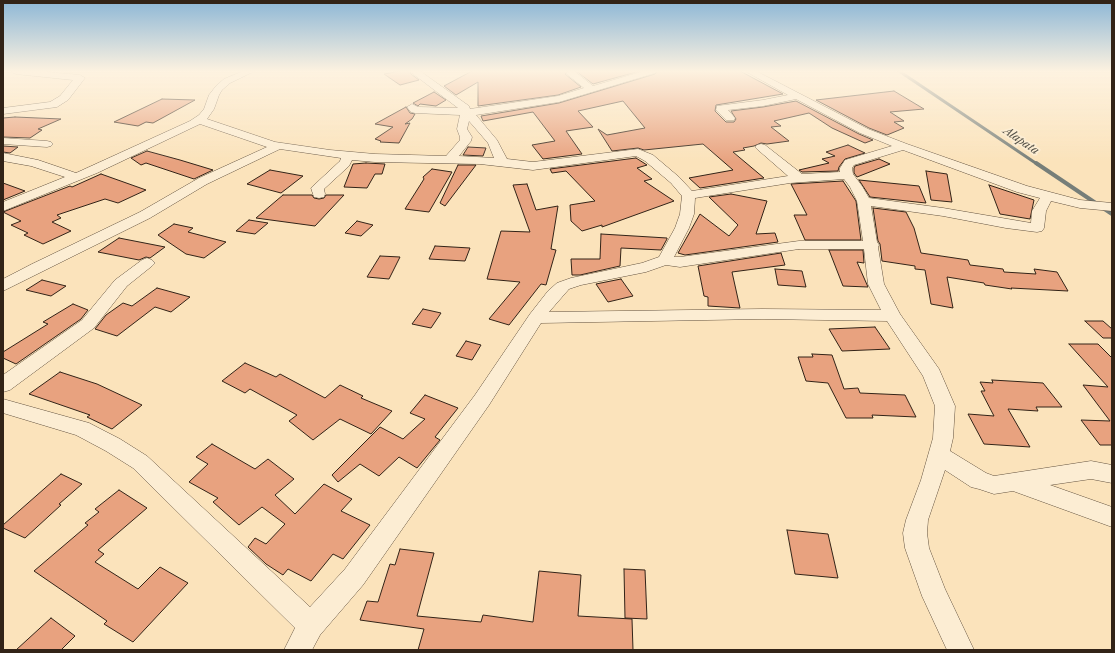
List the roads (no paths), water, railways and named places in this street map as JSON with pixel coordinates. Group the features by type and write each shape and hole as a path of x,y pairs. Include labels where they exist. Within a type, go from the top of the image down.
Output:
{"street":[{"path":"3,111 53,105 59,101"},
{"path":"3,207 76,177 198,120 209,109 212,101"},
{"path":"449,160 465,141 466,137 462,125 466,113 464,108 458,101"},
{"path":"466,113 546,101"},
{"path":"730,118 721,110 721,108 770,101"},
{"path":"807,101 864,131 1022,189 1080,204 1112,207"},
{"path":"412,107 415,110 458,111 466,113 472,117 493,142 502,162"},
{"path":"198,120 266,143 348,156 480,160 534,166 638,152 649,158 675,180 689,195 687,214 682,228 665,260"},
{"path":"3,141 47,144"},
{"path":"3,286 37,267 79,248 110,231 132,222 203,181 280,145"},
{"path":"903,146 849,164 846,168 847,175 856,186 864,201 872,246 876,284 892,316 932,374 945,406 943,438 939,455 932,480 917,520 915,532 917,548 935,596 961,650"},
{"path":"761,147 799,178"},
{"path":"318,194 317,188 345,163 348,156"},
{"path":"3,157 34,163 76,177"},
{"path":"689,195 799,178 847,175"},
{"path":"864,201 944,212 1006,224 1037,228 1039,211 1048,195"},
{"path":"297,650 311,626 354,577 477,406 536,318 554,295 564,286 577,281 646,267 665,260 680,262 799,245 872,246"},
{"path":"3,385 88,324 121,283 147,263"},
{"path":"536,318 762,314 892,316"},
{"path":"3,406 82,429 113,445 140,462 311,626"},
{"path":"939,455 979,480 994,485 1091,470 1112,474"},
{"path":"1014,482 1112,517"}],"waterway":[{"name":"Alapata","path":"944,101 1037,164"},
{"name":"Alapata","path":"1036,163 1112,214"}]}
